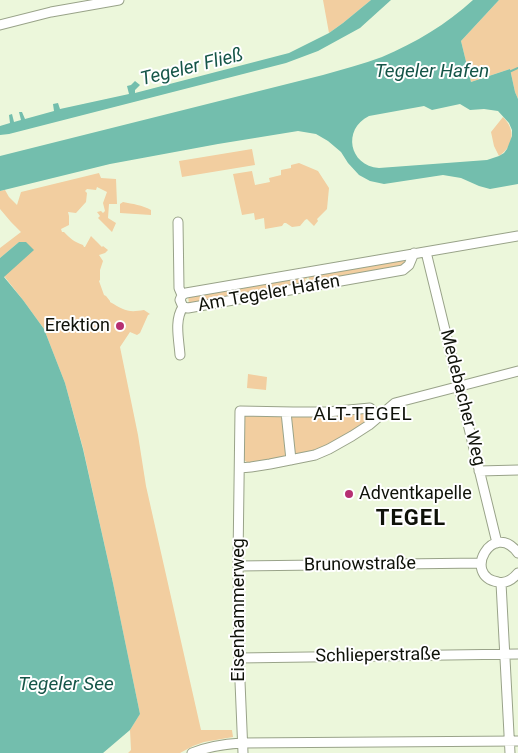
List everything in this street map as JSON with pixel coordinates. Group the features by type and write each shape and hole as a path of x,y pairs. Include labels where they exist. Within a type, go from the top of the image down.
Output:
{"street":[{"path":"0,25 48,12 119,0"},
{"path":"178,222 179,288 182,295"},
{"name":"Am Tegeler Hafen","path":"414,253 409,264 403,270 188,308 180,302 182,295 186,292 296,275 414,253 518,236"},
{"name":"Medebacher Weg","path":"426,252 497,543"},
{"path":"180,355 178,324 180,310 183,306"},
{"path":"378,417 370,408 327,412 240,412 240,468 315,455 352,436 378,417 395,403 518,371"},
{"path":"286,412 291,460"},
{"name":"Eisenhammerweg","path":"240,468 238,566 243,753"},
{"path":"479,471 518,470"},
{"path":"518,553 509,544 497,543 485,550 481,559 483,571 487,577 494,581 511,580 518,573"},
{"name":"Brunowstraße","path":"238,566 481,563"},
{"path":"501,582 505,654 514,741 510,753"},
{"name":"Schlieperstraße","path":"239,658 518,654"},
{"path":"192,753 220,744 242,742 514,741"}],"shaded area":[{"path":"323,0 371,0 329,33"},
{"path":"499,0 518,0 518,99 510,69 471,82 461,41"},
{"path":"503,117 510,127 512,138 508,148 499,156 494,146 491,132"},
{"path":"252,149 255,165 182,177 179,161"},
{"path":"299,163 318,171 329,188 327,209 317,219 318,221 314,226 307,219 300,226 292,227 284,223 282,226 265,229 264,218 255,220 254,213 242,215 233,174 252,171 255,185 270,182 269,178 281,175 281,170 291,168 291,165"},
{"path":"99,173 101,178 116,179 117,204 109,204 108,218 116,223 112,232 98,218 100,216 97,212 101,211 103,213 105,211 103,203 107,192 97,187 96,190 87,189 85,191 87,193 86,202 76,213 68,212 69,225 61,229 72,240 84,247 91,236 108,250 99,255 103,261 99,281 104,295 110,302 126,310 144,310 150,314 140,333 137,335 130,332 120,347 138,435 146,486 201,730 232,730 233,737 204,742 180,753 128,753 131,750 130,730 140,714 83,448 65,383 44,329 4,276 19,242 0,258 0,248 21,232 0,209 0,191 5,190 17,205 21,192"},
{"path":"123,202 148,208 151,210 151,215 120,213 120,204"},
{"path":"401,258 408,259 403,266 339,279 337,277 310,284 308,275 399,261"},
{"path":"304,276 307,279 305,279 306,285 302,283 200,301 189,305 188,295 196,294 199,296 302,278"},
{"path":"248,374 267,377 266,390 247,388"},
{"path":"370,411 371,418 345,438 323,449 294,455 289,415"},
{"path":"244,414 283,414 286,457 251,465 244,460"}],"water":[{"path":"371,0 391,0 360,28 318,51 286,63 0,135 0,126 10,123 9,115 12,114 14,122 21,120 19,112 22,112 25,119 54,111 53,104 58,103 60,109 129,94 127,86 135,81 140,85 135,90 135,93 289,53 329,33"},
{"name":"Tegeler Hafen","path":"473,0 499,0 461,41 471,82 510,69 518,99 518,184 490,189 461,178 443,175 384,184 370,181 359,175 341,152 328,141 316,134 298,131 110,164 0,191 0,156 368,62 394,52 418,39 463,9","holes":["460,104 470,110 498,111 509,123 512,136 504,153 487,160 379,168 369,166 361,161 353,146 352,138 355,129 360,122 369,116 424,106 432,110"]},
{"name":"Tegeler See","path":"19,242 26,242 34,250 4,277 44,329 65,383 83,449 140,714 130,730 103,753 0,753 0,258"}],"waterway":[{"path":"509,72 518,68"}],"place":[{"name":"Erektion","path":"120,326"},
{"name":"Adventkapelle","path":"349,494"}],"district":[{"name":"ALT-TEGEL","path":"363,415"},
{"name":"TEGEL","path":"411,519"}],"water label":[{"name":"Tegeler Fließ","path":"192,68"}]}
